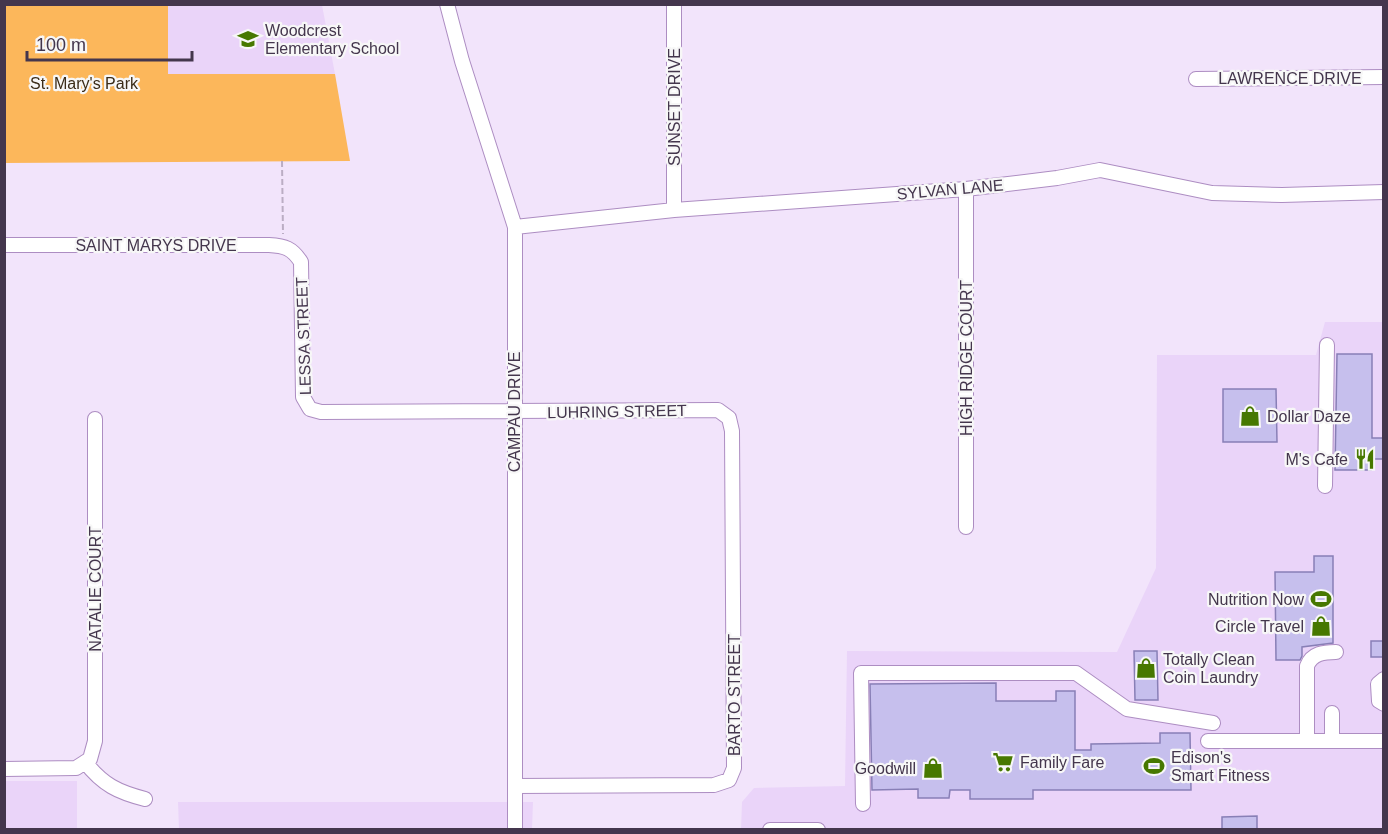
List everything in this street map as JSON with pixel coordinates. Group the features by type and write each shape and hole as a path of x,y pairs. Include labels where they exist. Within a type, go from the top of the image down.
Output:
{"street":[{"name":"CAMPAU DRIVE","path":"447,4 449,19 515,227 515,830"},
{"name":"SUNSET DRIVE","path":"674,4 674,210"},
{"name":"LAWRENCE DRIVE","path":"1196,79 1383,77"},
{"name":"SYLVAN LANE","path":"515,227 674,210 966,189 1057,178 1100,170 1212,193 1282,195 1383,192"},
{"name":"HIGH RIDGE COURT","path":"966,189 966,527"},
{"name":"SAINT MARYS DRIVE","path":"4,245 283,245"},
{"name":"LESSA STREET","path":"283,245 294,251 301,262 303,396 310,409"},
{"path":"1325,486 1327,345"},
{"name":"LUHRING STREET","path":"310,409 321,412 718,410 729,418 732,431"},
{"name":"NATALIE COURT","path":"88,761 95,741 94,419"},
{"name":"BARTO STREET","path":"515,786 714,785 729,780 734,768 732,431"},
{"path":"1307,741 1307,666 1310,659 1317,654 1336,652"},
{"path":"863,804 861,673 1076,673 1127,709 1214,723"},
{"path":"1383,680 1383,696"},
{"path":"1383,680 1378,684 1377,694 1379,701 1383,704"},
{"path":"1332,713 1332,741"},
{"path":"1208,741 1383,741"},
{"path":"4,769 76,768 88,761 100,778 117,791 145,799"},
{"path":"770,830 818,830"}],"path":[{"path":"282,161 283,245"}],"shaded area":[{"name":"Woodcrest Elementary School","path":"168,5 322,5 335,74 168,74"},
{"path":"1325,322 1383,322 1383,829 741,830 742,802 754,788 845,786 847,651 1117,652 1156,568 1157,355 1316,355"},
{"path":"4,781 77,781 77,829 5,829"},
{"path":"178,802 533,802 532,829 179,829"}],"green space":[{"name":"St. Mary's Park","path":"4,5 168,5 168,74 335,74 350,161 5,163"}],"building":[{"path":"1337,354 1372,354 1372,438 1383,438 1383,459 1371,459 1371,470 1335,470"},
{"name":"Dollar Daze","path":"1223,389 1276,389 1277,442 1223,442"},
{"path":"1314,556 1333,556 1333,643 1302,647 1300,660 1276,660 1275,572 1314,572"},
{"path":"1371,641 1383,641 1383,657 1371,657"},
{"name":"Totally Clean Coin Laundry","path":"1134,651 1157,651 1158,700 1135,700"},
{"path":"996,683 996,701 1056,701 1056,691 1075,691 1075,750 1091,750 1091,744 1160,743 1160,733 1190,733 1191,790 1033,790 1033,799 970,799 970,790 950,790 949,798 918,798 918,789 872,790 870,684"},
{"path":"1257,816 1257,830 1222,830 1222,817"}],"place":[{"name":"Woodcrest Elementary School","path":"248,39"},
{"name":"Dollar Daze","path":"1250,416"},
{"name":"M's Cafe","path":"1365,459"},
{"name":"Nutrition Now","path":"1321,599"},
{"name":"Circle Travel","path":"1321,626"},
{"name":"Totally Clean Coin Laundry","path":"1146,668"},
{"name":"Family Fare","path":"1003,762"},
{"name":"Edison's Smart Fitness","path":"1154,766"},
{"name":"Goodwill","path":"933,768"}]}
